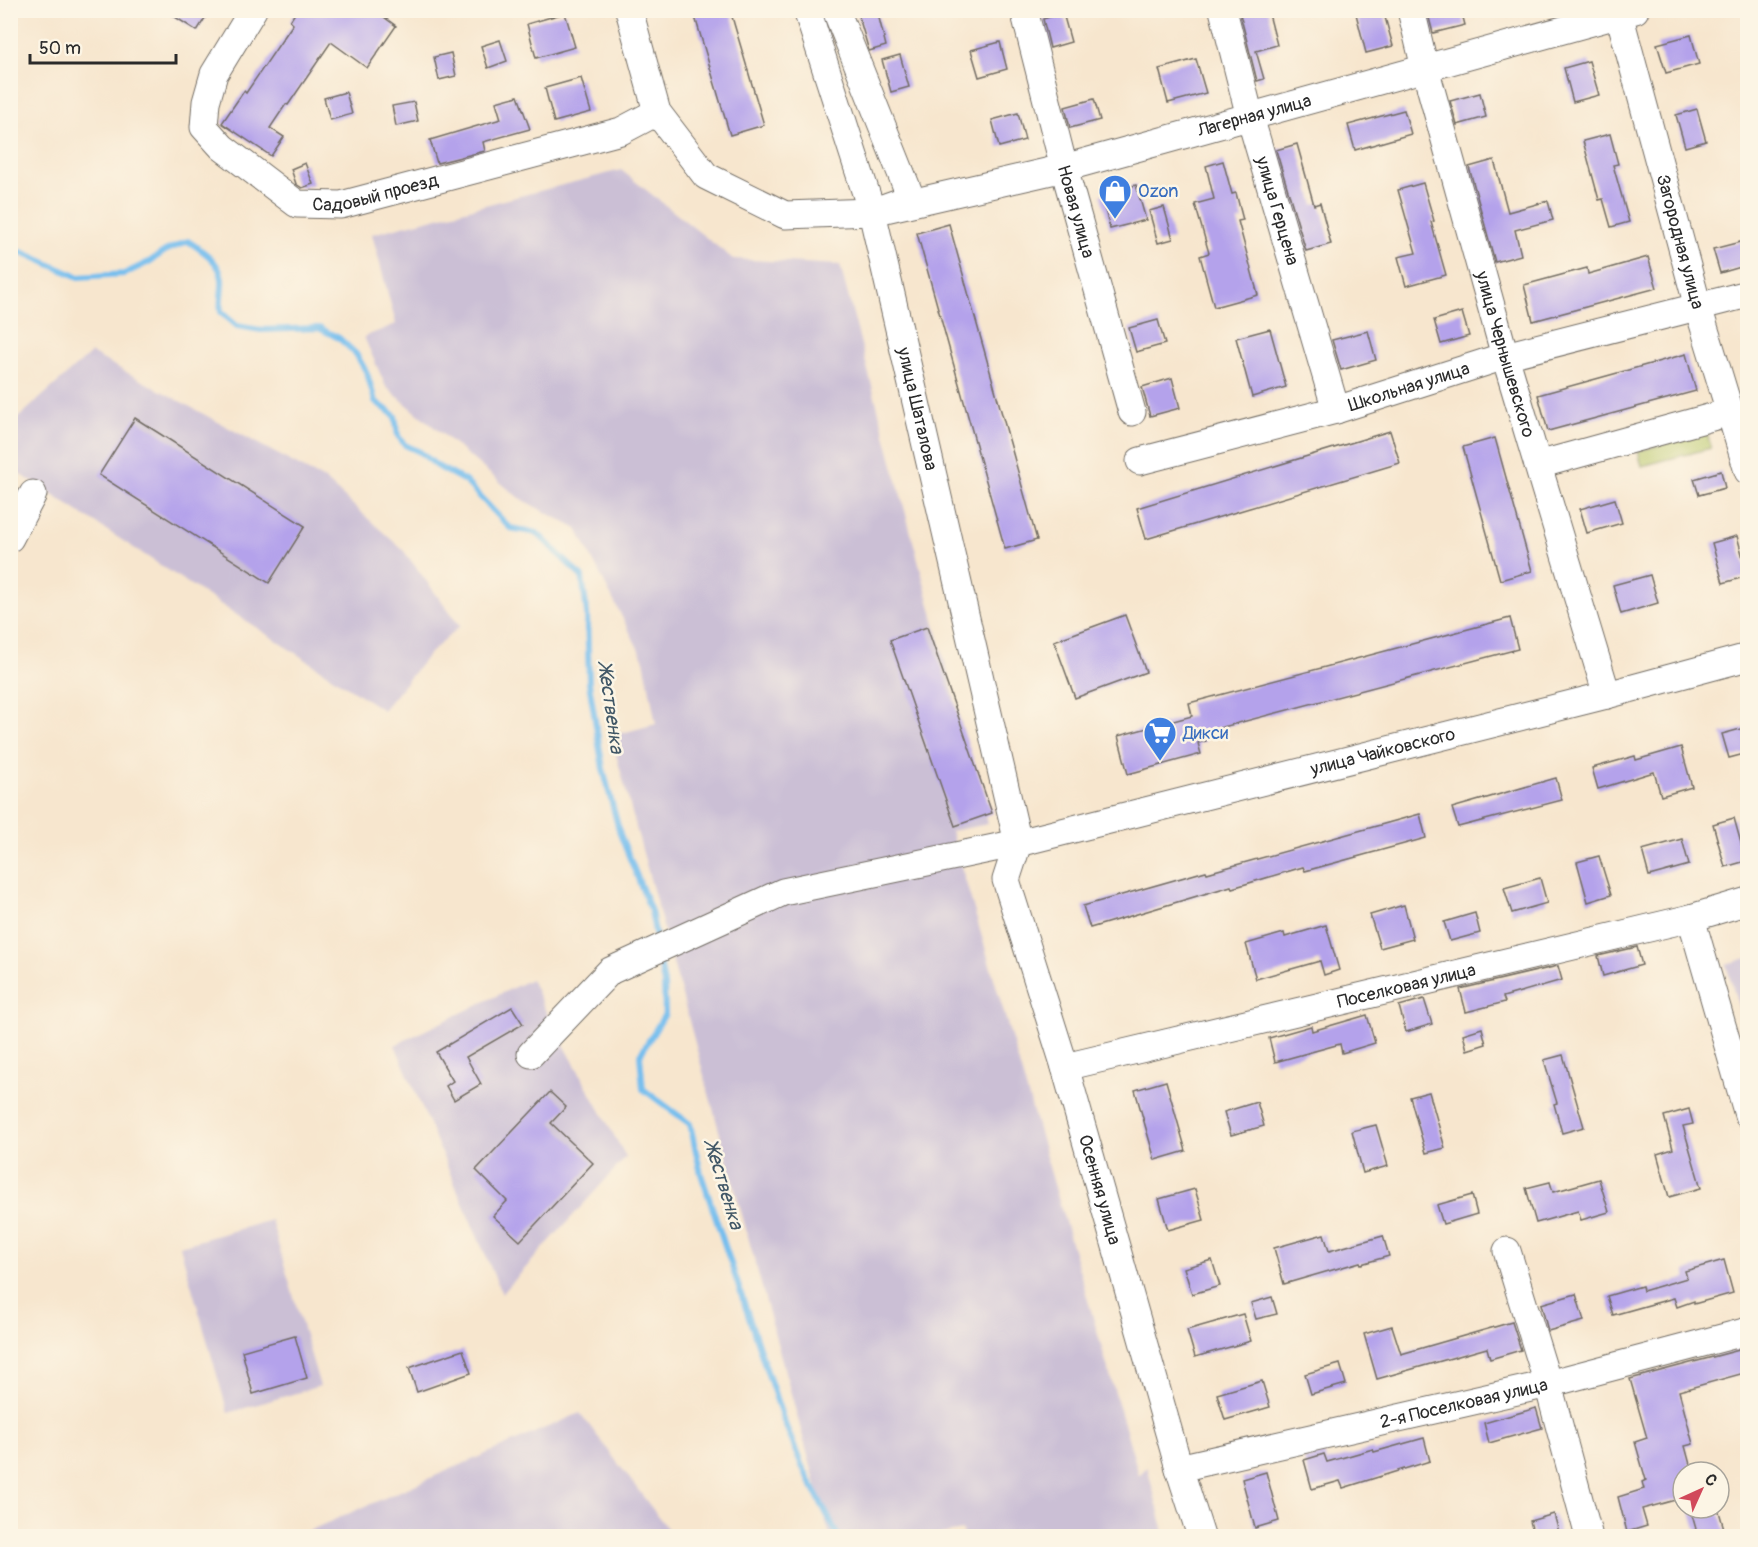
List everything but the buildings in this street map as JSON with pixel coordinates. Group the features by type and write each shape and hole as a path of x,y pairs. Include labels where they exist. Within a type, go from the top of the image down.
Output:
{"street":[{"name":"Садовый проезд","path":"253,10 214,74 206,102 204,126 222,147 297,204 340,205 621,131 657,112"},
{"path":"629,10 657,112 705,176 784,215 872,212 911,198 836,10"},
{"name":"улица Шаталова","path":"807,10 872,212 1018,843"},
{"name":"Новая улица","path":"1024,10 1132,412"},
{"name":"улица Герцена","path":"1223,10 1250,117 1336,410"},
{"name":"улица Чернышевского","path":"1411,10 1505,356 1607,695"},
{"name":"Лагерная улица","path":"872,212 1065,168 1624,12"},
{"name":"Загородная улица","path":"1624,12 1698,308 1748,471"},
{"name":"Школьная улица","path":"1140,461 1336,410 1505,356 1748,294"},
{"path":"1538,465 1730,412"},
{"path":"10,538 33,494"},
{"name":"улица Чайковского","path":"531,1054 610,971 783,892 1018,843 1607,695 1748,657"},
{"name":"Осенняя улица","path":"1018,843 1006,880 1065,1067 1179,1468 1201,1536"},
{"name":"Поселковая улица","path":"1065,1067 1691,918 1748,901"},
{"path":"1691,918 1748,1115"},
{"path":"1507,1251 1548,1384 1588,1533"},
{"name":"2-я Поселковая улица","path":"1179,1468 1548,1384 1748,1331"}],"shaded area":[{"path":"621,170 733,259 840,265 988,824 951,831 1139,1475 1147,1467 1165,1536 964,1536 962,1530 931,1536 830,1536 611,736 656,724 644,660 577,529 519,498 386,387 364,337 396,324 372,234"},
{"path":"91,353 325,480 403,550 460,626 429,654 383,710 11,468 10,425"},
{"path":"1748,958 1747,1036 1726,964"},
{"path":"531,979 547,1014 626,1157 502,1294 395,1045"},
{"path":"271,1220 320,1386 228,1413 180,1246"},
{"path":"580,1413 673,1536 297,1536"}],"green space":[{"path":"1707,433 1711,448 1642,466 1638,451"}],"waterway":[{"name":"Жественка","path":"10,254 22,252 78,277 124,274 188,241 199,248 218,267 222,279 221,312 237,326 261,330 319,328 339,338 356,354 367,373 375,401 395,416 398,436 405,445 465,481 510,528 537,533 582,577 587,613 589,683 603,769 620,834 651,911 657,943"},
{"name":"Жественка","path":"659,956 664,984 665,1014 640,1055 643,1089 690,1124 701,1174 782,1416 802,1466 838,1536"}],"place":[{"name":"Ozon","path":"1115,220"},
{"name":"Дикси","path":"1160,762"}]}
